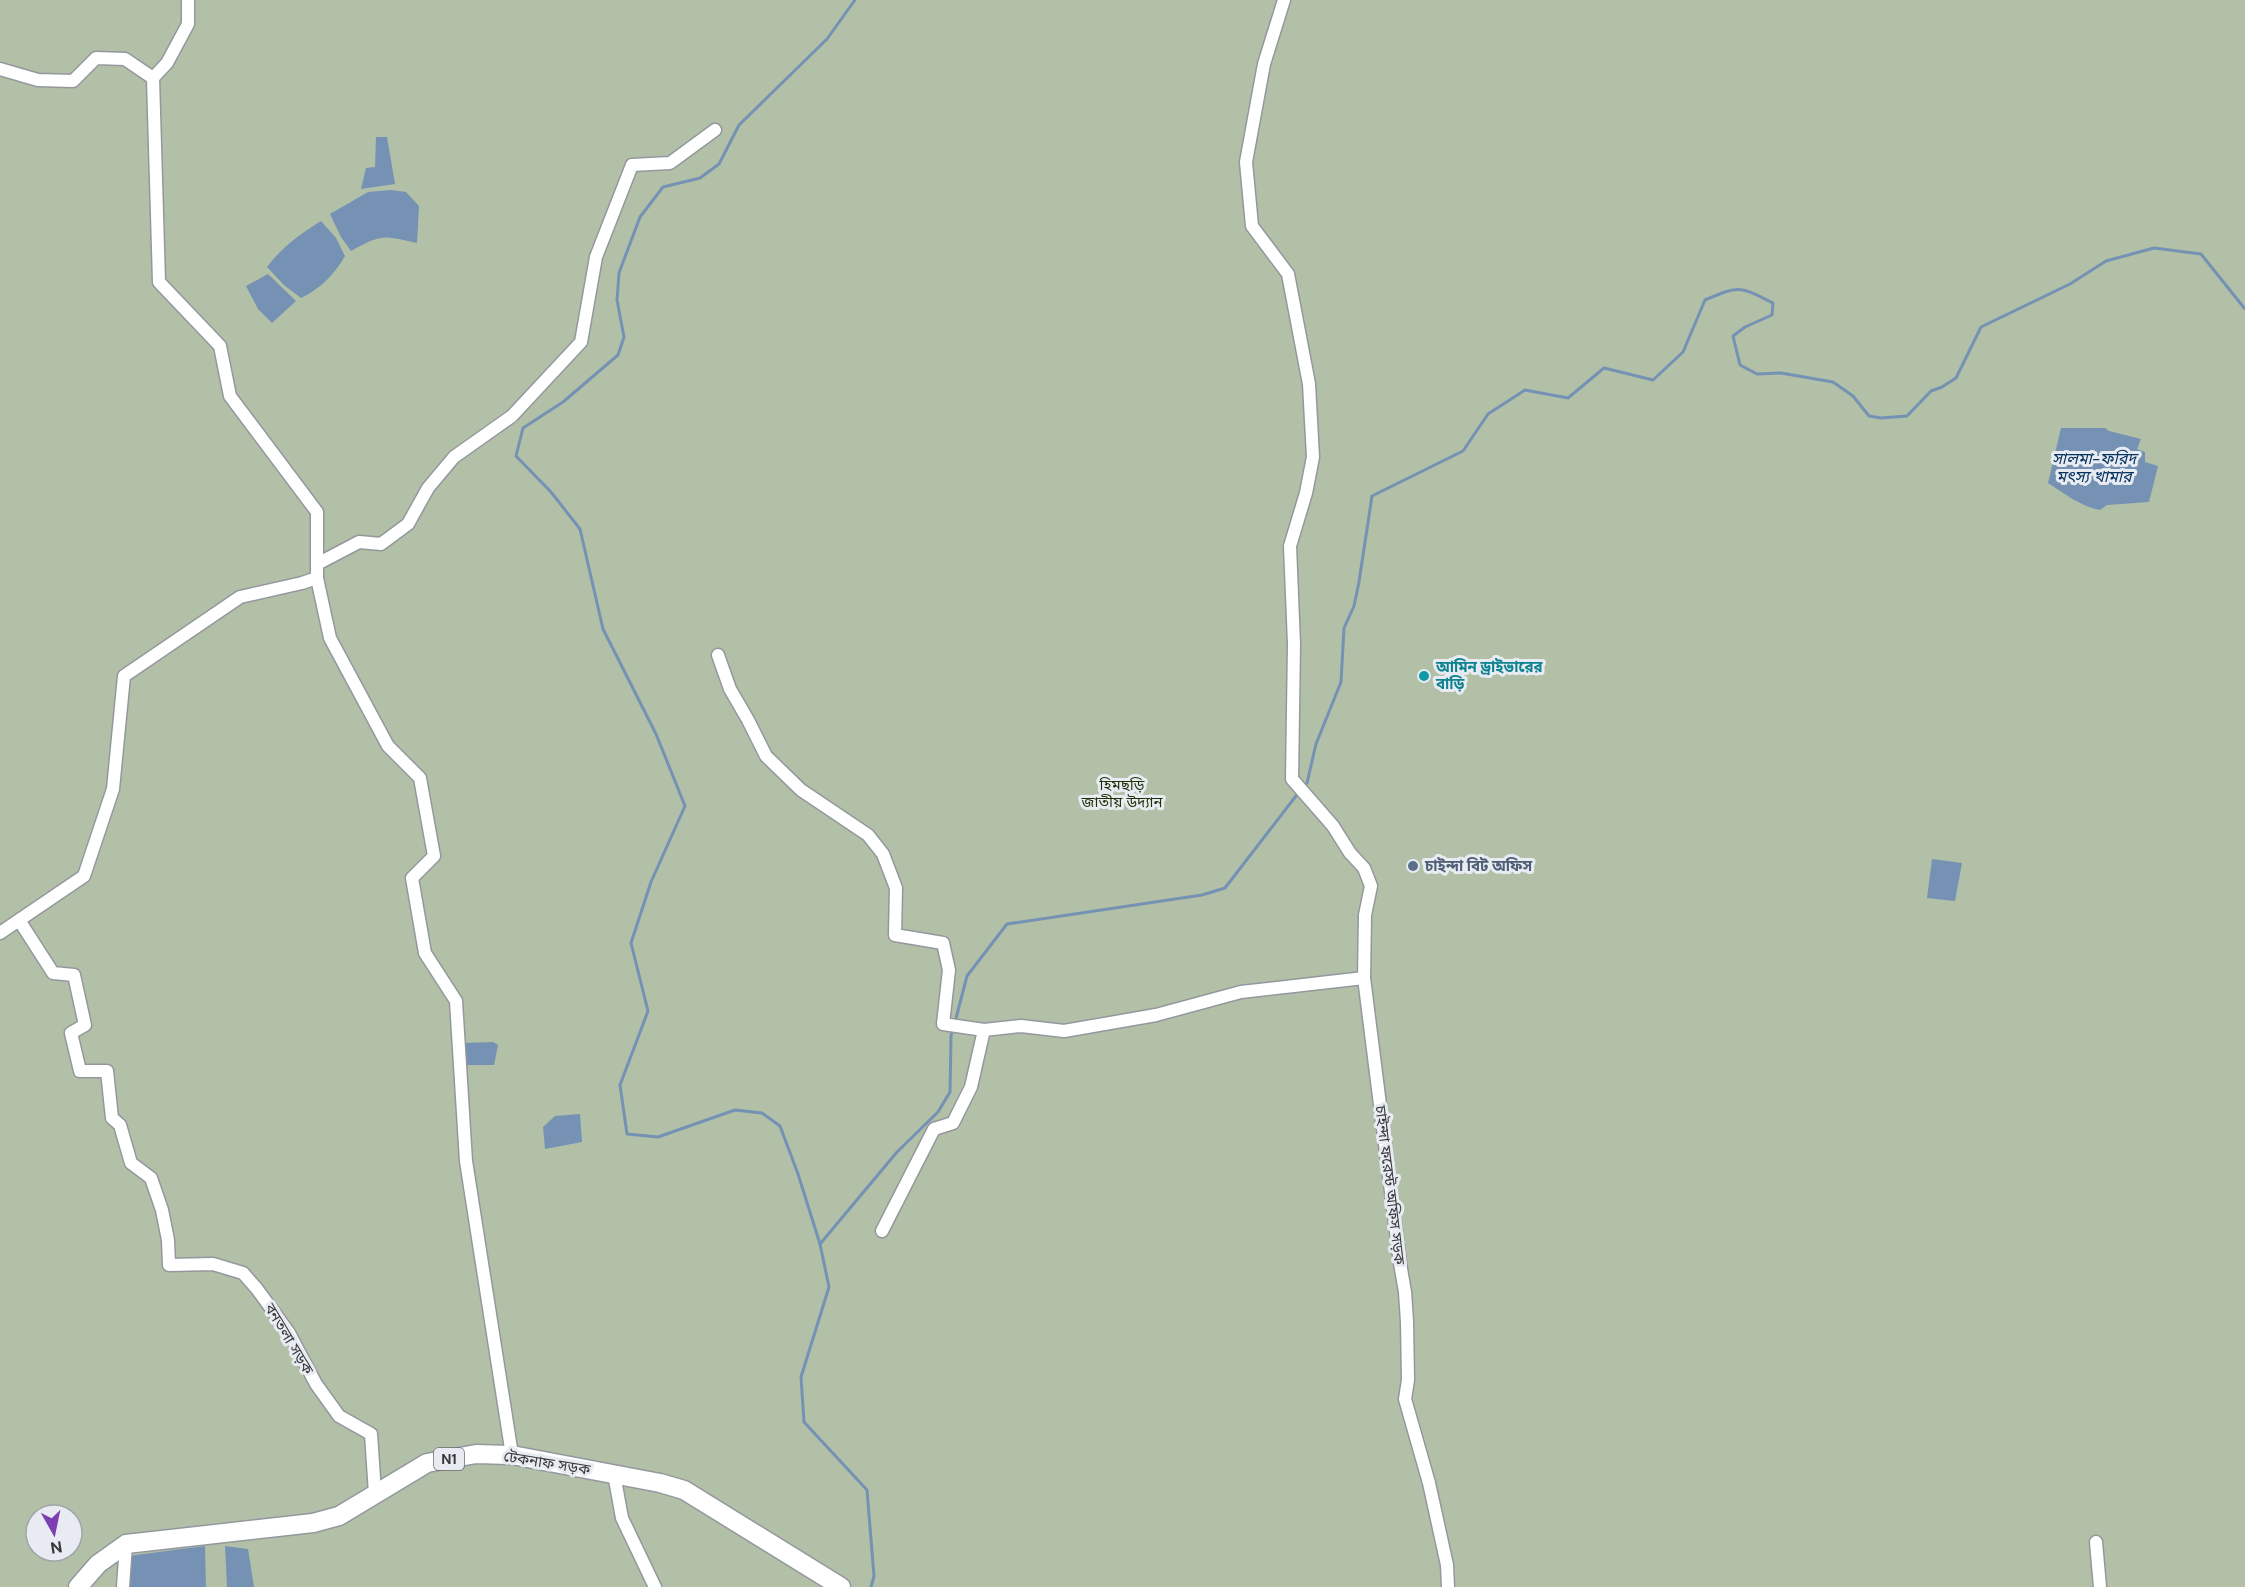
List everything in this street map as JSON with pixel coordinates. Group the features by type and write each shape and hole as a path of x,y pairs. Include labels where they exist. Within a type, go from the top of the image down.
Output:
{"highway":[{"name":"টেকনাফ সড়ক","path":"78,1587 98,1564 126,1544 313,1523 339,1516 427,1463 476,1454 512,1455 660,1483 684,1490 841,1587"}],"street":[{"path":"189,0 188,24 167,63 153,78 159,282 220,346 230,396 317,512 318,578 330,638 388,746 420,778 434,856 412,878 425,953 456,1001 466,1161 512,1455"},
{"name":"চাইন্দা ফরেস্ট অফিস সড়ক","path":"1284,0 1264,64 1246,162 1252,226 1288,274 1309,384 1313,457 1306,493 1290,546 1294,644 1292,779 1333,826 1350,853 1364,868 1371,886 1365,915 1364,978 1405,1292 1408,1380 1405,1399 1429,1483 1447,1565 1448,1587"},
{"path":"0,69 38,80 74,81 96,58 125,59 153,78"},
{"path":"319,563 359,542 381,544 408,524 428,488 454,457 512,416 581,342 596,257 632,165 670,163 715,130"},
{"path":"0,933 84,876 113,789 124,676 240,597 302,584 318,578"},
{"path":"718,655 730,689 766,756 801,790 868,835 883,854 896,888 895,935 943,943 950,970 943,1024 984,1030 1021,1026 1064,1031 1156,1015 1240,992 1364,978"},
{"name":"বনতলা সড়ক","path":"19,920 53,973 74,975 85,1025 71,1033 80,1071 107,1071 112,1118 120,1125 131,1163 151,1178 162,1210 168,1240 169,1265 213,1264 243,1273 289,1333 315,1384 339,1416 371,1434 375,1493"},
{"path":"882,1231 934,1129 953,1123 971,1088 984,1030"},
{"path":"614,1474 622,1518 655,1587"},
{"path":"2096,1542 2100,1587"},
{"path":"123,1587 126,1544"}],"green space":[{"name":"হিমছড়ি জাতীয় উদ্যান","path":"0,0 2245,0 2245,1587 0,1587"}],"water":[{"path":"376,137 387,137 395,184 361,189 366,168 375,167"},
{"path":"391,190 406,192 419,206 417,243 384,238 370,241 351,251 330,214 368,192"},
{"path":"321,221 336,238 345,256 326,281 301,298 284,285 267,267 292,241"},
{"path":"268,274 296,301 272,323 258,309 246,286"},
{"name":"সালমা-ফরিদ মৎস্য খামার","path":"2061,428 2105,428 2141,439 2137,449 2145,452 2145,462 2158,466 2149,502 2107,505 2100,510 2079,503 2048,483"},
{"path":"1932,859 1962,863 1955,901 1927,898"},
{"path":"493,1042 498,1045 494,1065 466,1065 463,1043"},
{"path":"580,1114 582,1142 545,1149 543,1127 555,1116"},
{"path":"205,1546 206,1587 126,1587 128,1556"},
{"path":"225,1546 248,1549 254,1587 227,1587"}],"waterway":[{"path":"855,0 827,39 739,125 719,164 700,178 663,187 640,217 619,273 617,300 624,337 618,355 563,402 523,428 516,456 551,492 580,529 603,629 656,734 685,806 651,882 631,943 648,1011 620,1085 627,1134 658,1137 735,1110 762,1113 780,1126 820,1244 829,1287 801,1377 804,1422 867,1490 874,1576 871,1587"},
{"path":"1303,787 1307,783 1316,744 1341,682 1344,628 1354,606 1372,496 1463,451 1488,414 1525,390 1568,398 1604,368 1653,380 1683,352 1705,300 1733,290 1753,293 1773,303 1772,315 1745,327 1733,336 1740,365 1757,374 1781,373 1833,382 1853,396 1869,416 1881,418 1907,416 1931,391 1956,378 1981,327 2070,284 2106,261 2154,248 2201,254 2245,309"},
{"path":"955,1022 967,976 1007,924 1202,895 1225,888 1299,792"},
{"path":"820,1244 897,1152 938,1112 950,1092 953,1028"}],"place":[{"name":"আমিন ড্রাইভারের বাড়ি","path":"1424,676"},
{"name":"চাইন্দা বিট অফিস","path":"1413,866"}]}
